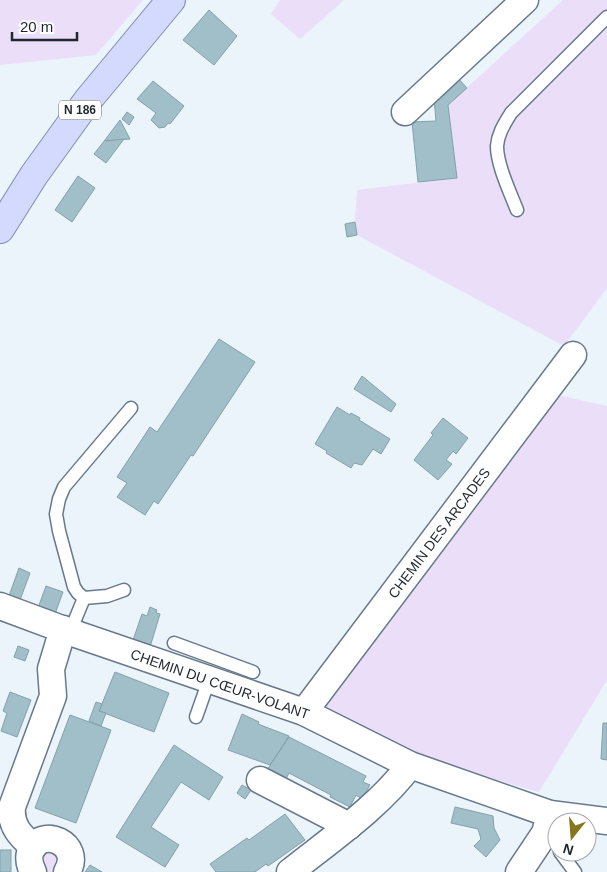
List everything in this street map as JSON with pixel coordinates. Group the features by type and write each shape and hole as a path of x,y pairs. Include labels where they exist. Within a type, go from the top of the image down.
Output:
{"main road":[{"name":"N 186","path":"0,228 34,175 88,100 171,0"}],"street":[{"path":"405,112 525,0"},
{"name":"CHEMIN DES ARCADES","path":"304,712 573,355"},
{"name":"CHEMIN DU CŒUR-VOLANT","path":"0,606 67,631 304,712 547,834"},
{"path":"33,860 12,819 12,807 53,696 51,669 67,631"},
{"path":"290,872 349,826 398,782 410,765"},
{"path":"260,780 349,826"},
{"path":"33,860 45,839 61,842 67,848 70,856 70,865 67,872"},
{"path":"519,872 547,843"}],"lane":[{"path":"517,210 500,164 497,146 502,128 511,113 607,17"},
{"path":"124,590 108,596 84,598 78,593 70,577 56,514 64,486 131,408"},
{"path":"67,631 84,598"},
{"path":"174,643 253,672"},
{"path":"196,717 209,680"}],"shaded area":[{"path":"0,0 143,0 96,55 0,65"},
{"path":"280,0 344,0 300,39 271,14"},
{"path":"563,0 607,0 607,288 564,346 357,235 355,222 357,190 457,178 448,105"},
{"path":"557,395 607,406 607,680 539,792 411,756 318,708"},
{"path":"56,846 58,872 41,872 36,855"}],"building":[{"path":"209,10 237,36 214,65 183,40"},
{"path":"457,77 467,88 448,105 457,178 418,182 412,122 436,121 434,98"},
{"path":"153,81 184,106 170,124 168,123 165,127 159,128 151,120 156,113 137,99"},
{"path":"127,112 134,117 129,125 122,119"},
{"path":"120,120 130,139 106,141 105,140"},
{"path":"124,139 106,163 94,154 105,140"},
{"path":"78,176 95,188 72,222 55,210"},
{"path":"355,222 357,235 347,237 345,224"},
{"path":"219,339 255,362 193,456 191,455 158,504 154,501 145,515 117,497 127,483 117,477 150,427 157,432"},
{"path":"362,376 396,404 391,412 354,389"},
{"path":"337,407 350,415 351,413 360,418 359,420 390,439 381,454 373,449 362,465 354,463 351,468 315,444"},
{"path":"443,418 468,438 456,454 453,451 446,460 452,464 438,480 414,460"},
{"path":"19,568 30,573 20,600 9,596"},
{"path":"46,586 63,592 55,614 38,608"},
{"path":"150,607 157,610 156,613 160,614 150,647 133,640 142,614 147,616"},
{"path":"18,646 29,650 25,661 14,657"},
{"path":"115,672 169,693 154,732 99,711"},
{"path":"10,692 31,700 17,737 1,731 7,713 3,711"},
{"path":"96,702 102,704 99,711 106,713 101,726 89,721"},
{"path":"242,714 259,722 258,724 289,736 270,765 228,750"},
{"path":"70,715 111,730 76,823 35,808"},
{"path":"603,723 607,723 607,760 601,759"},
{"path":"289,737 366,776 363,782 370,785 362,799 356,795 350,807 289,773 286,779 267,770"},
{"path":"174,745 223,777 209,800 181,782 151,827 179,845 165,867 116,837"},
{"path":"242,785 251,790 245,799 237,793"},
{"path":"455,807 493,816 494,828 500,840 486,857 474,846 481,839 478,829 451,823"},
{"path":"285,814 305,840 268,866 266,864 255,872 216,872 210,864 247,838 249,840"},
{"path":"0,850 11,850 11,872 0,872"},
{"path":"90,865 102,872 85,872"}]}
